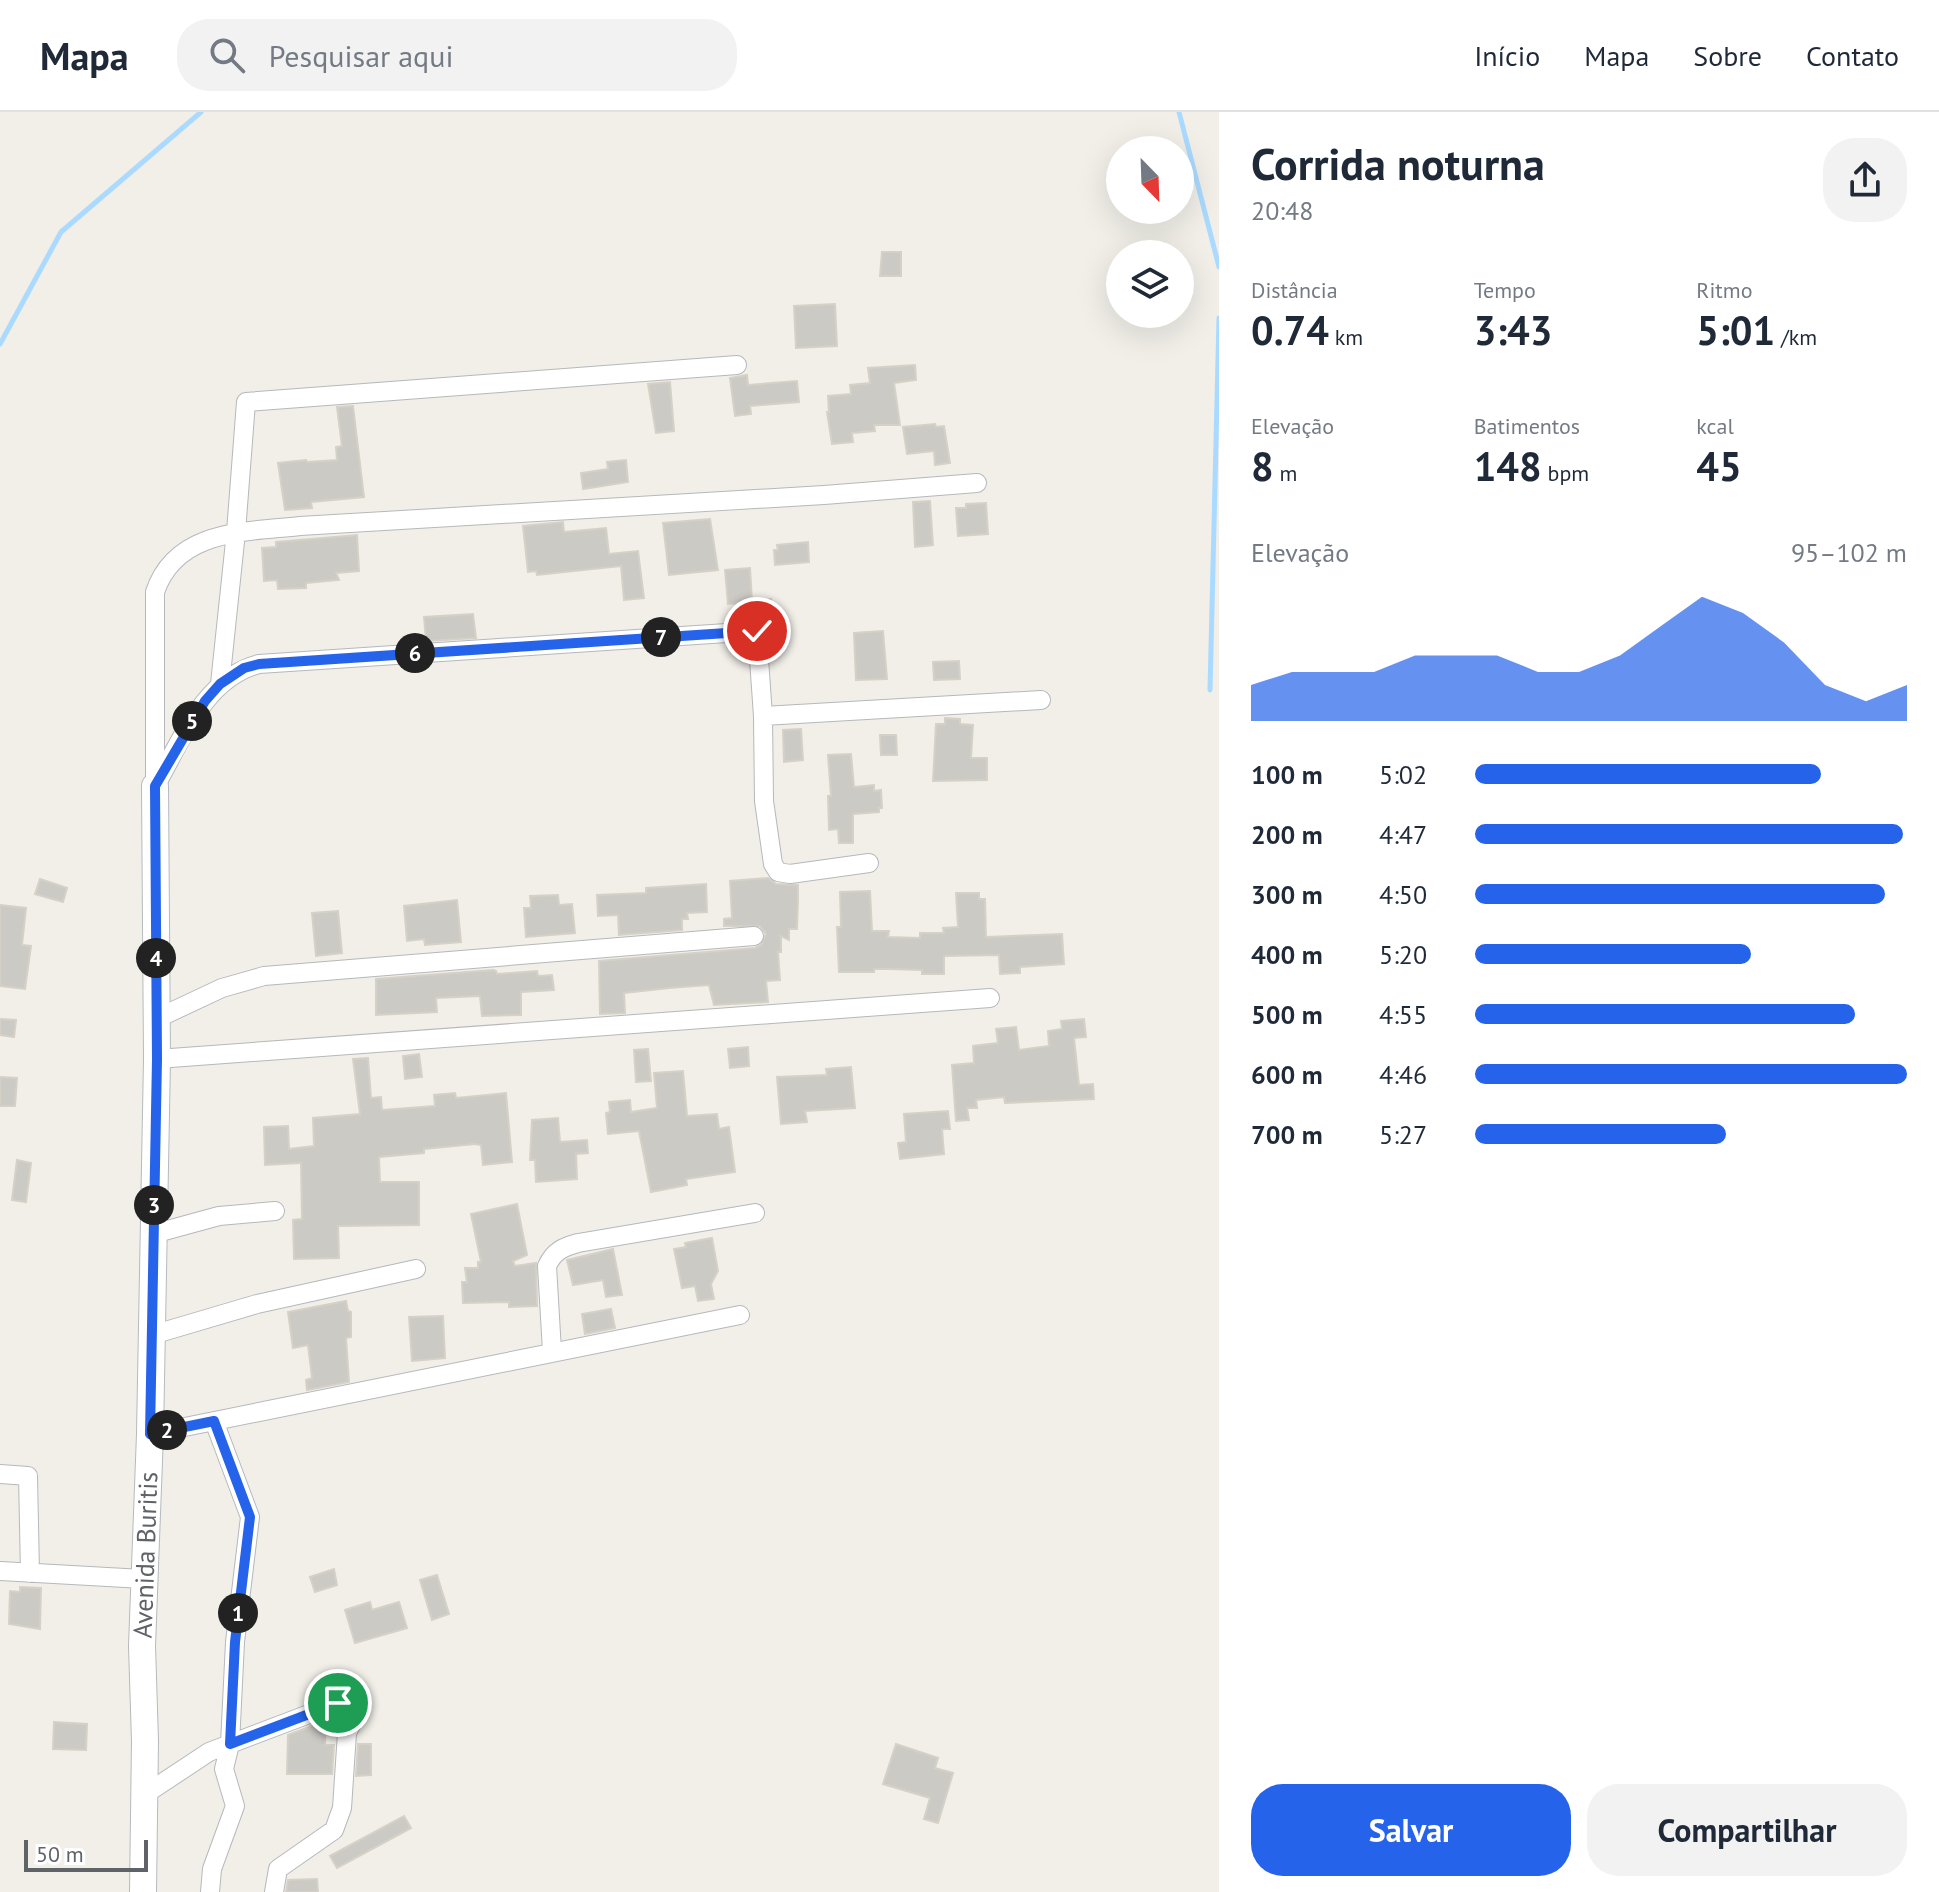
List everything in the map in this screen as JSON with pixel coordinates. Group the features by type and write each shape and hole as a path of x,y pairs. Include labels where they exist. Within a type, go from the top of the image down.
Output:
{"street":[{"path":"220,684 246,402 737,365"},
{"path":"155,786 155,592 161,575 184,552 202,543 236,532 977,483"},
{"path":"155,786 205,701 220,684 244,668 259,664 757,631 763,716 764,801 773,864 778,872 790,874 869,863"},
{"path":"763,716 1041,700"},
{"name":"Avenida Buritis","path":"143,1892 143,1579 150,1434 157,1059 155,786"},
{"path":"156,1019 222,988 264,976 754,936"},
{"path":"157,1059 990,998"},
{"path":"153,1234 219,1216 275,1211"},
{"path":"552,1351 547,1266 552,1255 562,1248 755,1213"},
{"path":"152,1335 257,1304 416,1269"},
{"path":"150,1434 740,1315"},
{"path":"210,1892 212,1869 235,1806 224,1769 230,1744 235,1642 250,1517 214,1421"},
{"path":"0,1474 28,1476 30,1573"},
{"path":"0,1571 143,1579"},
{"path":"144,1795 209,1752 338,1703 350,1702 358,1706 347,1733 342,1808 334,1830 278,1869 274,1892"}],"building":[{"path":"882,252 901,252 901,276 880,276"},
{"path":"835,304 837,346 796,348 794,306"},
{"path":"915,365 916,380 894,383 900,425 874,425 875,431 852,433 853,442 832,444 828,396 851,394 850,385 870,383 868,368"},
{"path":"747,375 748,385 797,381 799,402 750,406 751,414 735,416 730,378"},
{"path":"670,382 674,431 656,433 648,384"},
{"path":"353,406 364,497 311,502 312,508 285,510 278,463 337,460 336,447 342,446 337,407"},
{"path":"935,424 936,427 944,426 950,463 935,465 934,451 907,454 903,427"},
{"path":"626,460 628,482 583,489 581,473 608,469 607,462"},
{"path":"930,501 933,545 915,547 913,502"},
{"path":"986,503 988,534 958,536 956,508"},
{"path":"710,519 718,570 669,575 663,523"},
{"path":"563,522 564,532 606,528 609,554 638,551 644,598 624,600 621,566 537,575 536,571 528,572 523,526"},
{"path":"357,535 359,571 336,573 339,580 306,583 306,588 278,589 277,580 264,581 262,548 276,547 276,542"},
{"path":"808,542 809,562 775,565 774,550 778,550 777,545"},
{"path":"750,568 752,601 771,599 772,618 750,619 749,602 728,604 725,570"},
{"path":"473,614 476,638 426,641 424,617"},
{"path":"883,631 887,679 856,680 854,633"},
{"path":"959,661 960,679 934,680 933,662"},
{"path":"945,718 960,719 960,724 973,725 971,758 987,758 987,780 933,781 936,724 945,724"},
{"path":"801,729 803,760 784,762 783,730"},
{"path":"880,735 896,735 897,755 881,755"},
{"path":"851,754 854,787 874,785 874,791 881,790 882,808 879,812 853,814 853,843 839,843 838,829 829,830 828,796 831,796 828,755"},
{"path":"768,878 776,884 798,885 798,899 797,929 789,929 789,940 781,936 781,952 778,952 780,980 766,981 768,1002 714,1005 709,985 624,993 625,1013 600,1014 599,961 761,945 766,934 760,926 724,926 724,919 732,918 730,881"},
{"path":"40,879 67,888 63,902 35,894"},
{"path":"706,884 707,912 687,913 688,919 682,919 682,930 619,935 618,915 598,916 597,895 646,893 646,888"},
{"path":"870,891 872,931 889,931 888,937 920,938 920,933 944,933 943,928 958,927 956,893 979,893 979,899 985,899 986,937 1062,934 1064,964 1020,967 1020,973 1000,974 999,955 944,956 944,974 888,969 839,972 837,927 841,927 840,892"},
{"path":"558,895 559,905 572,904 575,933 526,937 524,908 531,908 530,896"},
{"path":"457,900 461,942 425,945 424,939 407,941 404,906"},
{"path":"0,905 26,908 22,945 31,946 25,989 0,986"},
{"path":"338,911 342,953 316,956 312,913"},
{"path":"493,970 497,974 537,971 538,976 552,975 554,990 521,992 521,1015 482,1016 480,996 436,998 437,1012 376,1015 376,979"},
{"path":"0,1019 16,1020 14,1037 0,1035"},
{"path":"1084,1019 1086,1037 1074,1038 1079,1085 1093,1084 1094,1099 1005,1103 1004,1097 976,1100 977,1108 967,1108 969,1120 956,1121 952,1065 974,1063 973,1046 998,1043 996,1029 1016,1027 1019,1050 1049,1046 1048,1031 1062,1029 1061,1021"},
{"path":"748,1047 749,1066 730,1068 728,1049"},
{"path":"648,1049 651,1081 636,1082 634,1050"},
{"path":"419,1054 422,1077 405,1079 403,1056"},
{"path":"368,1058 371,1098 381,1097 382,1110 435,1106 434,1095 455,1093 456,1098 506,1093 512,1162 483,1165 481,1145 475,1144 379,1157 380,1182 419,1182 419,1225 338,1226 339,1258 294,1259 293,1220 302,1219 301,1163 265,1165 264,1127 288,1126 289,1149 314,1146 313,1118 360,1114 353,1059"},
{"path":"851,1067 855,1108 805,1111 807,1122 781,1124 777,1077 827,1075 826,1069"},
{"path":"683,1071 687,1116 717,1114 719,1129 729,1127 735,1172 686,1179 687,1185 651,1192 639,1131 608,1134 606,1113 610,1112 609,1102 630,1100 631,1112 657,1108 654,1073"},
{"path":"0,1077 17,1078 15,1106 0,1106"},
{"path":"948,1111 950,1129 942,1129 944,1154 900,1159 898,1143 906,1142 904,1114"},
{"path":"558,1118 560,1142 587,1140 588,1153 576,1154 577,1179 536,1182 535,1160 530,1160 532,1120"},
{"path":"17,1160 31,1163 26,1202 12,1200"},
{"path":"517,1204 527,1255 513,1261 515,1266 536,1263 537,1306 509,1307 509,1302 463,1303 462,1282 467,1282 465,1268 478,1268 478,1262 481,1262 471,1214"},
{"path":"712,1238 718,1271 711,1284 714,1299 698,1301 695,1286 682,1288 674,1249 686,1247 685,1243"},
{"path":"613,1249 622,1295 606,1297 603,1280 573,1285 567,1260"},
{"path":"346,1301 351,1312 351,1337 346,1338 349,1382 307,1390 306,1380 312,1378 308,1345 293,1348 288,1312"},
{"path":"611,1309 615,1328 585,1334 582,1314"},
{"path":"443,1316 445,1358 412,1361 409,1317"},
{"path":"334,1569 337,1585 315,1592 310,1577"},
{"path":"437,1575 449,1614 432,1620 420,1580"},
{"path":"20,1587 41,1588 40,1629 9,1624 10,1591 20,1592"},
{"path":"370,1602 372,1610 399,1602 407,1628 355,1643 345,1610"},
{"path":"54,1722 87,1724 86,1750 53,1749"},
{"path":"326,1723 325,1745 334,1745 332,1774 287,1774 288,1735"},
{"path":"358,1744 371,1744 371,1775 356,1776"},
{"path":"896,1744 938,1758 935,1768 953,1773 938,1823 924,1819 930,1798 883,1784"},
{"path":"404,1816 411,1828 337,1868 330,1856"},
{"path":"317,1879 318,1892 286,1892 288,1880"}],"waterway":[{"path":"0,344 61,232 201,112"},
{"path":"1179,112 1219,267"},
{"path":"1210,690 1219,318"}],"route":[{"path":"338,1703 230,1744 235,1642 250,1517 214,1421 150,1434 157,1059 155,786 205,701 220,684 244,668 259,664 757,631"}]}
